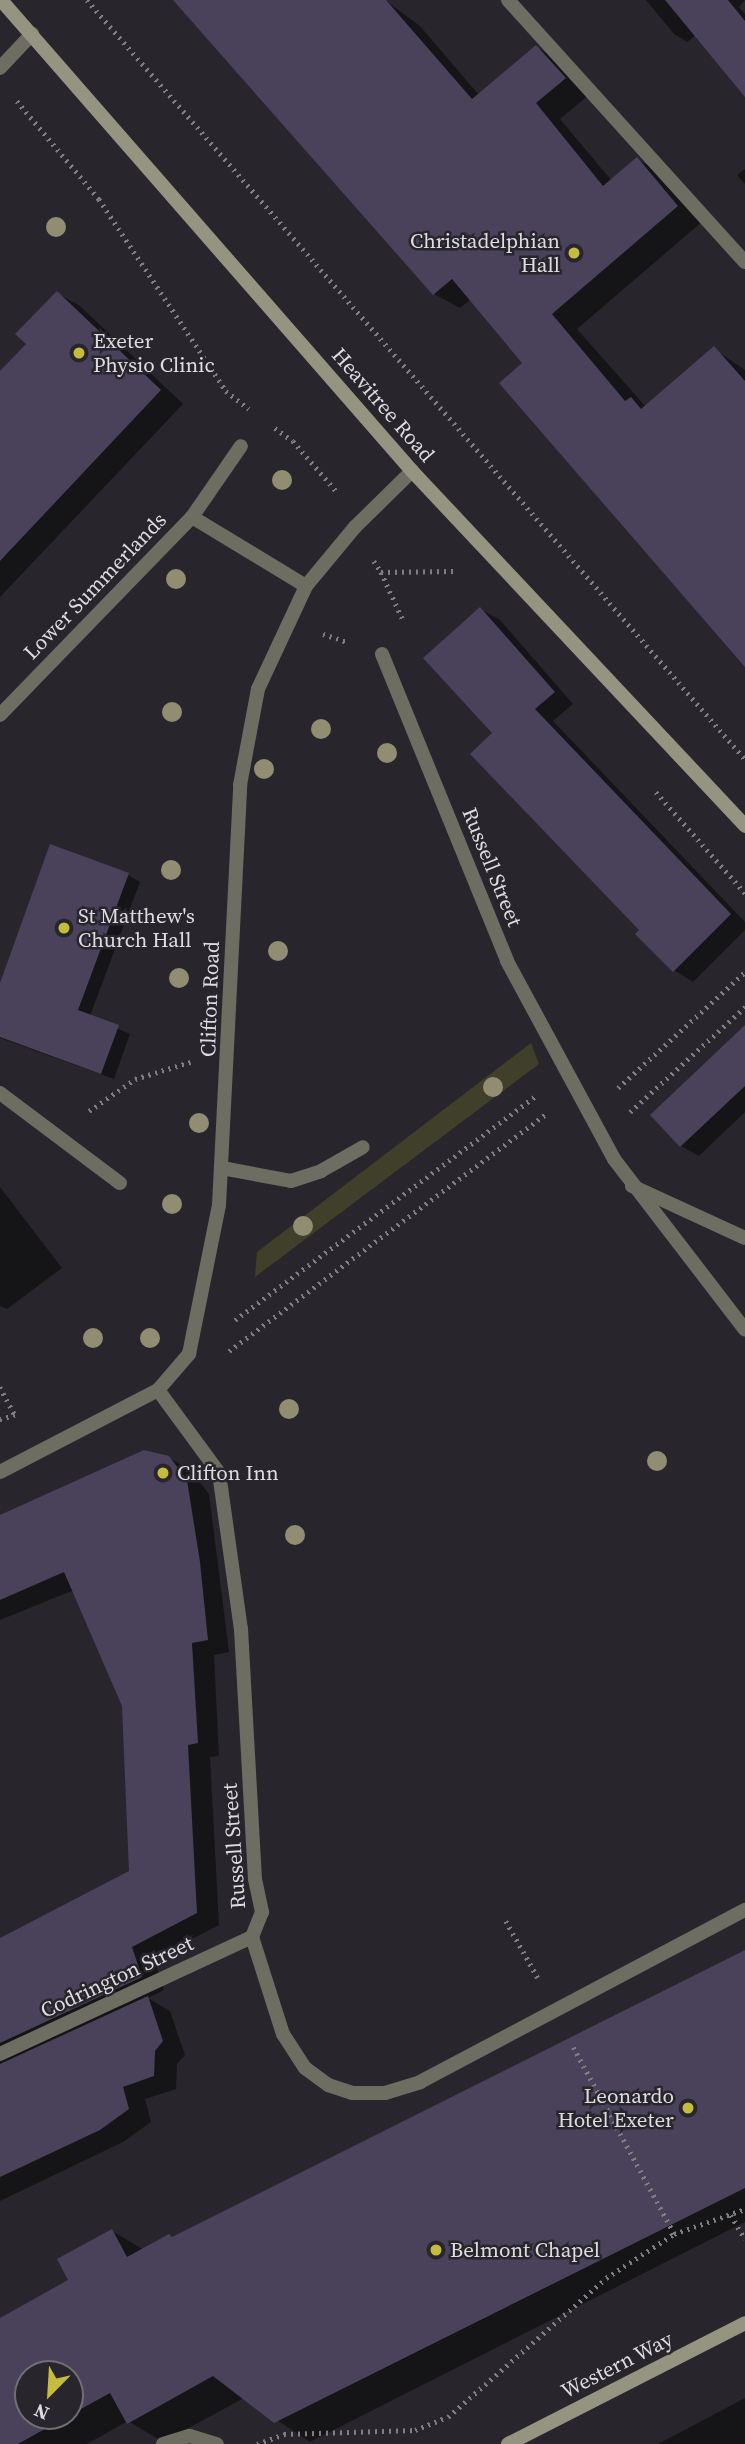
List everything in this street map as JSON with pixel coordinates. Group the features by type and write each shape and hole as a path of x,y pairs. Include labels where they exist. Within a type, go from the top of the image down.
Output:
{"main road":[{"name":"Heavitree Road","path":"1,0 412,471 745,826"},
{"name":"Western Way","path":"508,2444 745,2323"}],"street":[{"path":"508,0 745,262"},
{"path":"0,68 32,34"},
{"name":"Lower Summerlands","path":"0,715 192,517 241,446"},
{"name":"Clifton Road","path":"189,1354 222,1168 240,785 258,690 306,586 355,527 412,471"},
{"name":"Lower Summerlands","path":"192,517 306,586"},
{"name":"Russell Street","path":"382,654 507,961 631,1186 745,1331"},
{"path":"0,1093 56,1132 120,1183"},
{"path":"222,1168 291,1181 321,1171 363,1147"},
{"path":"631,1186 745,1238"},
{"path":"0,1472 158,1390 189,1354"},
{"name":"Russell Street","path":"158,1390 219,1473 241,1629 255,1879 262,1913 252,1937 282,2034 305,2068 328,2085 352,2093 385,2093 420,2082 745,1910"},
{"name":"Codrington Street","path":"0,2054 252,1937"},
{"path":"163,2444 191,2436 217,2444"}],"path":[{"path":"87,0 745,759"},
{"path":"189,1354 546,1088 614,1092 745,972"},
{"path":"189,1354 229,1351 554,1108 628,1113 745,1007"},
{"path":"56,1132 135,1079 192,1062 229,1058"},
{"path":"0,1387 15,1415 0,1420"},
{"path":"506,1921 674,2234"},
{"path":"257,2444 302,2432 415,2430 448,2417 606,2278 674,2234 745,2209"},
{"path":"732,2215 745,2239"}],"shaded area":[{"path":"531,1043 539,1064 255,1277 257,1252"}],"building":[{"path":"173,0 386,0 472,99 536,45 566,78 536,103 603,186 637,157 678,206 552,314 625,401 631,397 641,409 714,346 745,381 745,667 499,383 522,363 452,279 433,295"},
{"path":"665,0 728,0 745,21 745,97"},
{"path":"57,291 161,390 0,561 0,371 26,344 15,334"},
{"path":"480,607 555,692 535,709 731,914 673,972 635,934 639,930 470,754 492,733 423,658"},
{"name":"St Matthew's Church Hall","path":"50,844 129,873 78,1010 119,1025 101,1074 0,1037 0,983"},
{"path":"745,1025 745,1086 680,1147 650,1115"},
{"path":"144,1450 169,1456 187,1480 200,1562 208,1640 192,1643 198,1743 188,1745 197,1913 132,1947 142,1977 0,2043 0,1938 129,1871 122,1706 64,1572 0,1600 0,1515"},
{"name":"Belmont Chapel","path":"745,1950 745,2188 274,2423 213,2376 127,2424 110,2393 84,2407 84,2360 14,2360 14,2430 43,2430 18,2444 0,2444 0,2318 68,2280 57,2259 112,2229 127,2257 169,2234 172,2237"},
{"path":"148,1996 163,2041 155,2051 154,2076 123,2087 129,2109 100,2130 0,2177 0,2064"}],"place":[{"name":"Christadelphian Hall","path":"574,253"},
{"name":"Exeter Physio Clinic","path":"79,353"},
{"name":"St Matthew's Church Hall","path":"64,928"},
{"name":"Clifton Inn","path":"163,1473"},
{"name":"Leonardo Hotel Exeter","path":"688,2108"},
{"name":"Belmont Chapel","path":"436,2250"}]}
